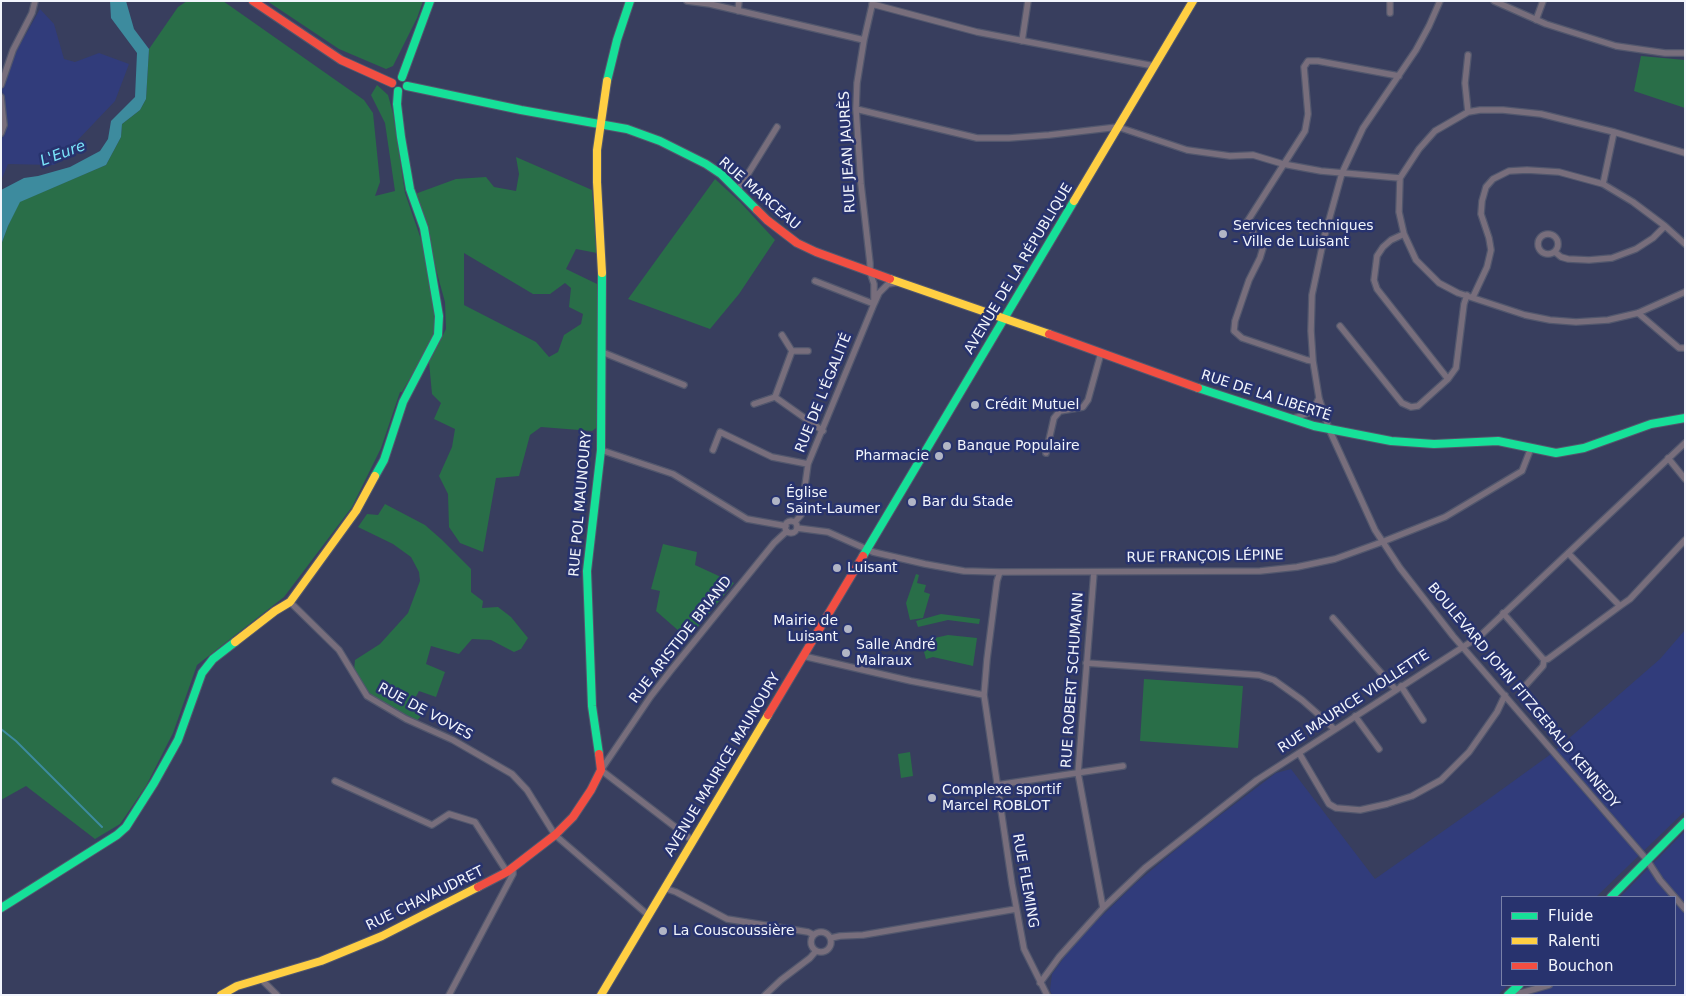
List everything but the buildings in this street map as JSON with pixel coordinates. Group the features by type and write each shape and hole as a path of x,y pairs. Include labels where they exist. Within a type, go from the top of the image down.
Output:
{"street":[{"path":"1,85 13,50 32,13 35,1"},
{"path":"1,908 126,827 178,740 202,672 213,659 275,611 290,602 361,502 384,460 403,402 438,335 439,316 424,228 410,189 401,137 397,104 398,92 392,83 341,60 253,1"},
{"path":"402,77 430,1"},
{"name":"RUE POL MAUNOURY","path":"601,770 592,706 587,570 601,450 602,271 597,150 604,91 617,40 630,1"},
{"path":"688,1 710,4 864,40"},
{"path":"738,11 739,1"},
{"path":"1022,41 1028,1"},
{"name":"AVENUE DE LA RÉPUBLIQUE","path":"866,549 1193,1"},
{"path":"1390,1 1390,13"},
{"name":"BOULEVARD JOHN FITZGERALD KENNEDY","path":"1440,1 1429,26 1399,76 1364,128 1342,173 1324,238 1312,295 1310,325 1319,398 1328,429 1374,530 1406,576 1453,636 1647,860 1660,880 1674,896"},
{"path":"1494,1 1551,26 1616,46 1665,53 1685,53"},
{"path":"1536,20 1543,1"},
{"path":"872,3 977,32 1154,66"},
{"name":"RUE JEAN JAURÈS","path":"870,272 856,109 857,83 872,3"},
{"path":"1468,55 1465,83 1468,112"},
{"path":"1313,361 1242,338 1234,331 1235,321 1249,280 1263,248 1247,222 1305,131 1308,114 1304,67 1308,61 1318,61 1399,76"},
{"path":"392,83 395,79 402,77"},
{"path":"398,92 403,91 407,86 406,79 402,77"},
{"name":"RUE MARCEAU","path":"407,86 521,110 627,129 660,141 706,164 721,174 768,220 797,244 870,272 1004,318"},
{"path":"1,97 4,125 1,133"},
{"path":"856,109 977,138 1049,135 1118,127 1187,150 1230,156 1253,155 1283,164 1320,171 1400,178"},
{"path":"1685,153 1614,132 1541,114 1503,110 1468,112 1435,131 1419,149 1400,178 1399,212 1404,234 1416,260 1439,282 1458,293 1517,313 1550,320 1576,322 1608,320 1638,313 1685,292"},
{"path":"738,190 777,127"},
{"path":"1603,184 1614,132"},
{"path":"1340,326 1402,403 1411,407 1418,406 1448,380 1456,368 1464,304 1488,267 1491,250 1481,214 1486,187 1493,179 1509,171 1559,172 1603,184 1633,202 1685,244"},
{"path":"1555,252 1560,257 1568,258 1589,260 1612,258 1636,249 1653,238 1665,226"},
{"path":"1404,234 1391,240 1377,256 1374,280 1376,288 1448,380"},
{"name":"RUE DE L'ÉGALITÉ","path":"870,272 874,284 874,304"},
{"path":"815,281 874,304"},
{"name":"RUE DE L'ÉGALITÉ","path":"796,525 801,515 808,464 874,304 879,293 888,284 899,282"},
{"path":"1638,313 1679,348 1685,348"},
{"name":"RUE DE LA LIBERTÉ","path":"1004,318 1289,418 1328,429 1392,441 1434,444 1498,441 1531,448"},
{"path":"782,335 792,351"},
{"path":"775,397 792,351"},
{"path":"792,351 808,351"},
{"path":"602,352 684,385"},
{"path":"1046,453 1054,418 1060,411 1083,406 1088,400 1101,353"},
{"path":"775,397 823,430"},
{"path":"754,404 775,397"},
{"path":"1289,418 1308,413 1319,398"},
{"path":"1531,448 1556,453 1567,452 1651,424 1685,418"},
{"path":"712,450 720,432 772,457 808,464"},
{"name":"RUE MAURICE VIOLLETTE","path":"1040,983 1059,957 1103,908 1152,862 1257,780 1480,636 1685,443"},
{"name":"RUE FRANÇOIS LÉPINE","path":"796,525 828,532 866,549 925,564 964,571 1260,571 1297,567 1335,559 1445,517 1522,471 1531,448"},
{"path":"601,450 673,474 748,519 786,529 793,533 796,525 788,522 786,529"},
{"path":"1668,458 1685,479"},
{"name":"RUE ARISTIDE BRIAND","path":"601,770 651,696 786,529"},
{"path":"1525,686 1543,666 1544,660 1630,599 1685,540"},
{"name":"AVENUE MAURICE MAUNOURY","path":"601,995 866,549"},
{"path":"1568,553 1620,606"},
{"name":"RUE FLEMING","path":"1000,572 997,581 984,695 1016,909 1024,949 1045,994"},
{"name":"RUE ROBERT SCHUMANN","path":"1094,572 1078,773 1103,908"},
{"name":"RUE DE VOVES","path":"290,602 338,650 367,696 406,719 453,740 512,774 527,790 555,836 648,915"},
{"path":"1503,614 1544,660"},
{"path":"1334,618 1399,688 1423,720"},
{"path":"802,656 984,695"},
{"path":"1086,663 1259,675 1274,680 1314,710 1334,730"},
{"path":"1298,753 1329,804 1336,808 1360,810 1387,804 1412,796 1441,780 1469,752 1497,712 1505,695"},
{"path":"1355,716 1379,750"},
{"path":"997,785 1123,766"},
{"path":"601,770 692,840"},
{"name":"RUE CHAVAUDRET","path":"227,993 237,986 321,961 382,936 510,870 555,836 573,817 601,770"},
{"path":"335,780 432,825 448,814 475,822 513,874 449,995"},
{"path":"1612,896 1685,822"},
{"path":"664,888 676,892 727,919 808,932 814,935"},
{"name":"BOULEVARD JOHN FITZGERALD KENNEDY","path":"1676,899 1685,909"},
{"path":"831,938 863,935 1016,909"},
{"path":"824,932 831,938 832,944 828,950 823,952 816,951 811,945 812,938 817,933 824,932"},
{"path":"765,995 816,951"},
{"path":"261,979 277,995"},
{"path":"1510,993 1521,993 1546,986"}],"shaded area":[{"path":"110,1 126,1 134,29 149,49 146,99 140,110 122,124 121,137 106,165 20,202 1,245 1,190 24,178 70,167 100,151 108,139 111,121 135,97 137,53 111,18"},
{"path":"187,1 223,1 364,100 373,113 380,182 375,196 395,191 385,123 371,95 377,85 388,95 393,113 405,193 425,251 434,305 435,336 402,392 400,392 381,448 352,507 284,597 197,665 173,733 146,786 120,824 95,839 26,786 1,800 1,245 19,202 106,165 121,137 122,124 140,110 146,99 149,49 178,7"},
{"path":"267,1 423,1 417,18 393,66 386,69 339,49"},
{"path":"40,9 54,24 64,59 75,62 99,53 129,64 115,101 54,165 8,164 1,181 1,141 7,125 2,89 13,57"},
{"path":"1641,56 1685,60 1685,108 1634,91"},
{"path":"516,157 592,190 597,253 576,249 566,269 597,284 599,426 592,431 541,427 530,435 519,476 496,478 483,552 460,543 449,527 448,494 439,476 452,447 455,429 434,419 441,403 432,394 429,362 446,329 445,302 415,194 456,179 486,177 494,187 516,191 519,174","holes":["464,253 533,294 550,294 565,283 571,288 569,307 583,314 581,324 564,335 558,352 549,357 536,342 464,305"]},
{"path":"715,179 740,202 775,240 739,294 710,329 628,299"},
{"path":"385,504 425,525 441,539 471,569 471,592 483,601 482,608 498,607 511,617 528,638 521,649 514,652 491,640 472,639 459,654 431,646 426,664 445,672 436,697 419,691 412,704 423,713 417,721 378,700 368,692 354,670 355,660 380,644 408,613 420,581 419,572 411,557 393,544 358,527 367,514 378,515"},
{"path":"663,544 697,552 695,565 734,583 688,639 656,611 660,591 651,589"},
{"path":"916,574 919,575 917,583 926,585 924,592 930,594 923,618 910,620 906,603"},
{"path":"941,614 980,619 979,624 948,620 918,627 916,621"},
{"path":"1685,630 1685,811 1597,896 1501,896 1501,986 1507,986 1498,995 1052,995 1050,990 1052,974 1076,941 1136,883 1190,838 1276,773 1291,769 1375,879 1551,754 1660,659"},
{"path":"948,635 977,638 973,666 933,657 926,659 921,641"},
{"path":"1144,679 1243,686 1238,748 1140,741"},
{"path":"910,752 913,776 901,778 898,754"},
{"path":"1685,831 1685,995 1520,995 1529,986 1676,986 1676,896 1621,896"}],"waterway":[{"path":"1,729 16,741 102,827"}],"traffic: fast":[{"path":"402,77 430,1"},
{"path":"607,81 617,40 630,1"},
{"path":"407,86 521,110 627,129 660,141 706,164 721,174 757,210"},
{"path":"375,476 384,460 403,402 438,335 439,316 424,228 410,189 401,137 397,104 398,91"},
{"path":"863,556 1074,201"},
{"path":"599,754 592,706 587,571 601,450 602,273"},
{"path":"1198,388 1314,426 1391,441 1434,444 1498,441 1556,453 1584,448 1651,424 1685,418"},
{"path":"1,908 117,835 126,827 178,740 202,673 213,659 235,642"},
{"path":"1612,896 1685,822"},
{"path":"1508,995 1518,986"}],"traffic: slow":[{"path":"1074,201 1193,1"},
{"path":"602,273 597,150 607,81"},
{"path":"890,279 1049,334"},
{"path":"235,642 275,611 290,602 356,511 375,476"},
{"path":"601,995 768,715"},
{"path":"221,995 237,986 321,961 382,936 478,887"}],"traffic: jam":[{"path":"253,1 341,60 392,83"},
{"path":"757,210 797,243 816,252 890,279"},
{"path":"1049,334 1198,388"},
{"path":"768,715 863,556"},
{"path":"478,887 507,872 555,835 573,817 591,790 601,770 599,754"}],"place":[{"name":"Services techniques - Ville de Luisant","path":"1223,234"},
{"name":"Crédit Mutuel","path":"975,405"},
{"name":"Banque Populaire","path":"947,446"},
{"name":"Pharmacie","path":"939,456"},
{"name":"Église Saint-Laumer","path":"776,501"},
{"name":"Bar du Stade","path":"912,502"},
{"name":"Luisant","path":"837,568"},
{"name":"Mairie de Luisant","path":"848,629"},
{"name":"Salle André Malraux","path":"846,653"},
{"name":"Complexe sportif Marcel ROBLOT","path":"932,798"},
{"name":"La Couscoussière","path":"663,931"}],"water label":[{"name":"L'Eure","path":"63,154"}]}
